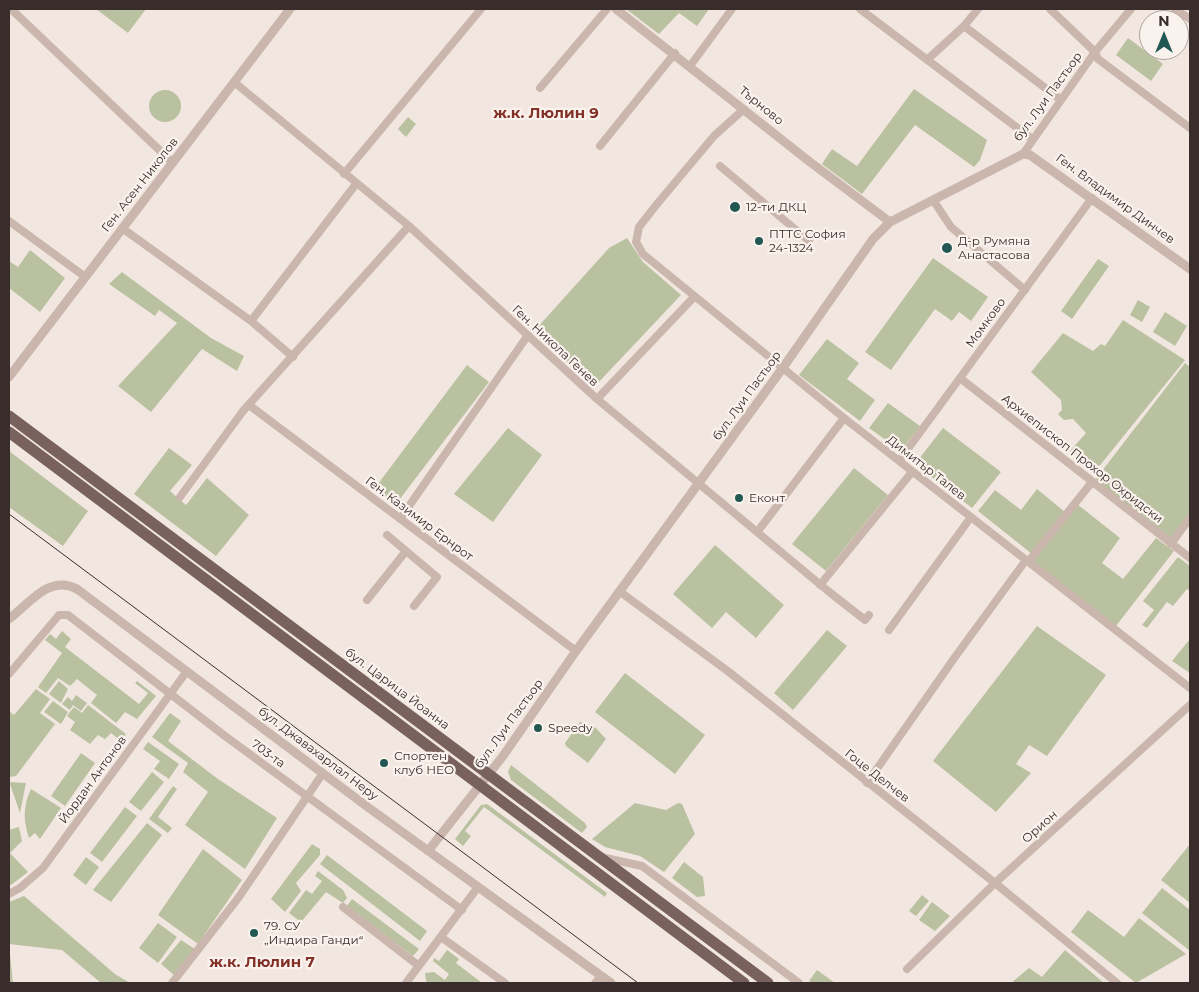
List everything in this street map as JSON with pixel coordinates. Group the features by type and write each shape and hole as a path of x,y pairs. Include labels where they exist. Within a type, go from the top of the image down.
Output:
{"main road":[{"name":"бул. Царица Йоанна","path":"9,416 768,983"},
{"path":"9,432 744,983"}],"street":[{"path":"11,9 173,163"},
{"name":"Ген. Асен Николов","path":"9,377 84,276 290,9"},
{"path":"344,174 481,9"},
{"path":"540,88 607,9"},
{"name":"Търново","path":"616,9 675,53 810,162 890,222"},
{"path":"690,66 732,9"},
{"path":"860,9 1032,139"},
{"path":"928,59 964,26 978,9"},
{"path":"1050,9 1095,52 1098,60 1190,128"},
{"name":"бул. Луи Пастьор","path":"428,851 488,775 873,240 890,222 1023,154 1095,52 1131,9"},
{"path":"1175,9 1190,19"},
{"path":"964,26 1061,100"},
{"path":"600,146 675,53"},
{"name":"Ген. Никола Генев","path":"234,82 409,226 597,399 758,531 820,585 867,618"},
{"name":"Димитър Талев","path":"744,108 696,156 639,227 636,242 643,254 782,369 899,462 1190,688"},
{"name":"Ген. Владимир Динчев","path":"1023,154 1037,159 1190,269"},
{"path":"720,166 809,241"},
{"path":"251,321 356,184"},
{"name":"Момково","path":"899,462 1092,198"},
{"path":"933,200 951,227 1025,290"},
{"path":"9,221 84,276"},
{"path":"180,497 243,411 409,226"},
{"path":"122,228 251,321 293,357"},
{"path":"597,399 694,296"},
{"path":"400,519 528,335"},
{"name":"Архиепископ Прохор Охридски","path":"960,378 1190,558"},
{"name":"Ген. Казимир Ернрот","path":"249,406 576,651"},
{"path":"758,531 844,418"},
{"path":"820,585 912,472"},
{"path":"867,784 954,657 1027,561 1092,482"},
{"path":"889,630 971,517"},
{"path":"1171,544 1190,518"},
{"path":"387,535 437,577 414,606"},
{"path":"367,600 406,552"},
{"name":"бул. Джавахарлал Неру","path":"9,619 47,587 64,584 71,586 478,887 598,979 611,983"},
{"name":"Гоце Делчев","path":"619,591 729,672 1118,983"},
{"name":"703-та","path":"9,674 59,615 64,614 95,634 171,694 462,910"},
{"name":"Йордан Антонов","path":"9,894 20,888 42,868 187,671"},
{"name":"Орион","path":"907,969 995,883 1190,705"},
{"path":"172,983 239,897 323,773"},
{"path":"598,856 642,866 799,983"},
{"path":"406,983 478,887"},
{"path":"343,907 419,966"},
{"path":"441,936 505,983"}],"green space":[{"path":"96,9 146,9 128,33"},
{"path":"626,9 709,9 697,26 679,13 659,34"},
{"path":"1128,38 1139,46 1139,60 1158,60 1163,64 1151,81 1116,55"},
{"path":"914,89 987,140 980,160 974,167 915,125 862,194 822,164 832,149 857,166"},
{"path":"165,90 176,95 181,106 176,117 165,122 154,117 149,106 154,95"},
{"path":"408,117 416,124 406,137 398,129"},
{"path":"627,238 643,262 681,295 595,386 540,339 536,329 609,248"},
{"path":"30,250 65,278 40,312 9,288 9,261 18,267"},
{"path":"933,258 988,297 971,321 959,312 952,321 935,309 891,370 865,352"},
{"path":"1098,259 1109,266 1072,319 1061,311"},
{"path":"122,272 211,338 244,356 237,371 202,349 151,412 118,386 177,323 159,310 155,316 109,284"},
{"path":"1138,300 1150,307 1142,322 1130,315"},
{"path":"1165,312 1187,326 1175,346 1153,332"},
{"path":"1123,320 1185,360 1093,474 1085,467 1088,461 1070,451 1086,433 1073,419 1064,420 1058,414 1062,410 1061,400 1031,372 1063,333 1093,351 1101,344 1105,346"},
{"path":"827,339 859,363 847,379 875,400 860,421 799,375"},
{"path":"1185,363 1190,367 1190,514 1172,539 1095,480"},
{"path":"467,365 489,382 396,504 375,488"},
{"path":"888,403 920,426 901,451 869,428"},
{"path":"508,428 542,455 493,522 454,494"},
{"path":"943,428 1001,472 972,508 915,464"},
{"path":"169,448 192,465 170,491 186,505 207,478 249,515 216,556 134,494"},
{"path":"9,451 88,511 63,546 9,507"},
{"path":"854,468 888,495 826,571 792,544"},
{"path":"1037,489 1065,512 1032,554 978,511 995,490 1021,510"},
{"path":"1077,504 1120,538 1102,563 1123,579 1156,538 1174,551 1116,626 1032,561"},
{"path":"715,545 784,605 756,638 726,612 712,628 673,594"},
{"path":"1178,557 1190,566 1190,591 1187,589 1173,606 1167,602 1147,628 1142,625 1154,610 1143,601"},
{"path":"1037,626 1106,675 1047,756 1029,745 1016,764 1031,773 996,812 933,761"},
{"path":"827,630 847,646 793,710 774,693"},
{"path":"62,631 71,639 65,647 139,704 148,693 135,683 137,681 156,696 137,719 125,712 116,723 91,703 97,695 77,679 70,686 58,678 46,693 38,687 62,653 45,640 50,634 56,639"},
{"path":"1190,639 1190,673 1172,661"},
{"path":"625,673 705,735 675,774 595,712"},
{"path":"59,681 68,689 61,703 49,694"},
{"path":"36,689 50,699 40,713 55,724 16,776 9,777 9,711 14,715"},
{"path":"76,695 87,703 81,711 73,705 70,710 62,704 68,697 72,701"},
{"path":"53,701 68,712 61,724 44,712"},
{"path":"88,705 126,734 121,741 111,733 105,739 98,735 90,744 70,730 75,722 67,716 74,707 82,713"},
{"path":"170,713 181,721 168,741 218,779 277,818 245,869 185,825 208,792 183,772 188,763 152,737"},
{"path":"580,722 594,726 606,739 588,763 566,746 565,743"},
{"path":"148,742 179,764 169,779 154,769 160,761 143,749"},
{"path":"81,753 95,763 65,806 51,796"},
{"path":"511,765 585,823 587,827 582,833 511,780 508,772"},
{"path":"152,772 164,782 141,811 129,802"},
{"path":"11,782 26,783 20,813 10,784"},
{"path":"173,786 177,789 158,817 172,828 168,833 149,819"},
{"path":"31,789 61,808 40,839 35,833 29,838 26,825 25,807"},
{"path":"635,803 666,810 678,803 682,804 695,834 664,872 640,856 605,847 592,839"},
{"path":"487,804 607,893 605,897 484,807 465,831 471,836 463,846 455,839 481,805"},
{"path":"125,807 137,816 102,862 90,853"},
{"path":"147,823 162,835 111,902 93,890"},
{"path":"19,827 22,841 10,853 28,872 11,885 9,883 9,830"},
{"path":"312,844 320,849 320,855 296,883 301,891 285,912 271,899"},
{"path":"1190,844 1190,903 1161,880"},
{"path":"203,849 242,880 198,944 158,915"},
{"path":"327,855 427,931 420,941 320,864"},
{"path":"86,857 99,867 86,885 73,875"},
{"path":"684,862 703,877 705,896 697,897 672,878"},
{"path":"318,871 343,890 347,898 343,903 326,892 301,922 289,913 306,890 312,894 322,881 315,876"},
{"path":"1162,888 1190,910 1190,951 1142,913"},
{"path":"922,895 929,901 916,916 909,911"},
{"path":"24,896 115,974 130,983 101,983 62,950 9,944 9,902"},
{"path":"352,899 419,949 413,956 347,906"},
{"path":"932,902 950,916 935,931 919,920"},
{"path":"1088,910 1124,937 1139,918 1186,954 1136,983 1071,932"},
{"path":"158,923 177,937 158,963 139,948"},
{"path":"181,940 195,949 174,975 161,964"},
{"path":"9,944 13,983 9,983"},
{"path":"447,950 459,959 456,963 482,983 429,983 426,981 425,973 434,972 445,980 449,974 433,961 434,958 439,961"},
{"path":"1065,950 1104,983 1011,983 1029,968 1042,977"},
{"path":"817,970 835,983 812,983 809,981"}],"tram line":[{"path":"9,514 638,983"}],"place":[{"name":"12-ти ДКЦ","path":"735,207"},
{"name":"ПТТС София 24-1324","path":"759,241"},
{"name":"Д-р Румяна Анастасова","path":"947,248"},
{"name":"Еконт","path":"739,498"},
{"name":"Speedy","path":"538,728"},
{"name":"Спортен клуб НЕО","path":"384,763"},
{"name":"79. СУ „Индира Ганди“","path":"254,933"}],"district":[{"name":"ж.к. Люлин 9","path":"546,114"},
{"name":"ж.к. Люлин 7","path":"262,963"}]}
